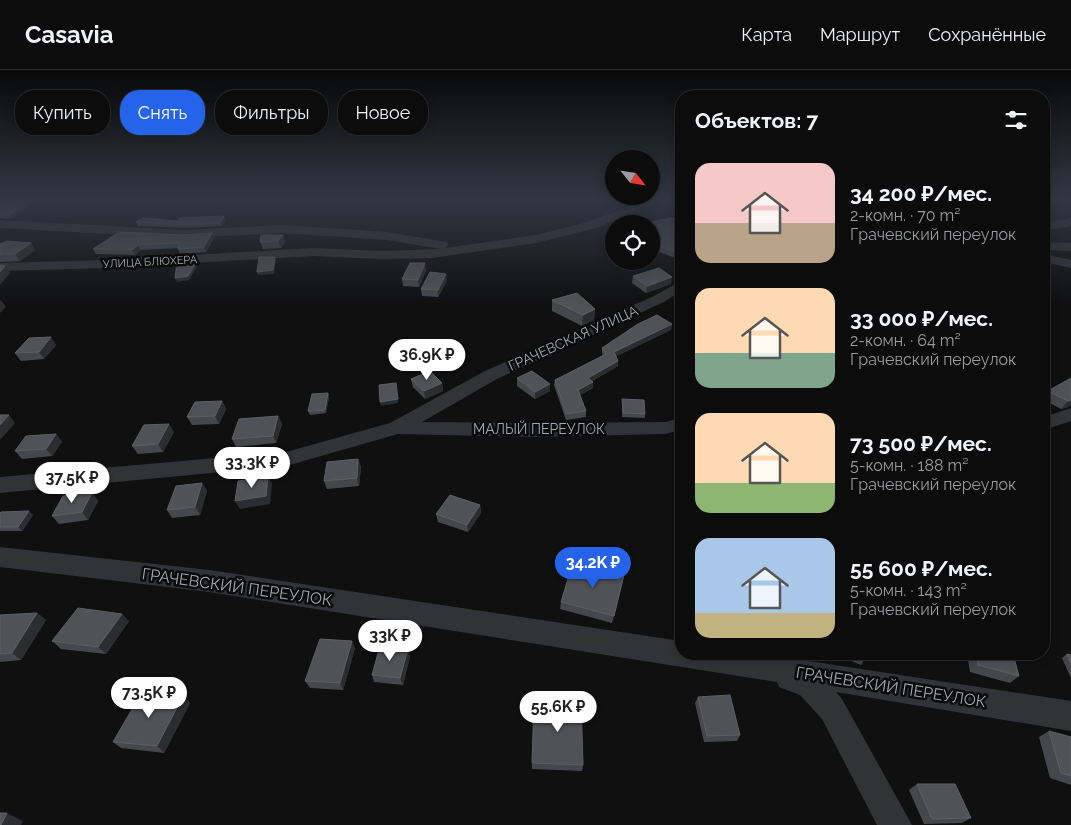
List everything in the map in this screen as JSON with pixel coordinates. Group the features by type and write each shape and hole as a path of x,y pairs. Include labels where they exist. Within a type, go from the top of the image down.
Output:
{"street":[{"name":"УЛИЦА БЛЮХЕРА","path":"170,233 199,233"},
{"name":"УЛИЦА БЛЮХЕРА","path":"345,233 387,236 450,246 479,248"},
{"name":"УЛИЦА БЛЮХЕРА","path":"0,267 107,264 313,252 383,255 432,254 536,239 559,233"},
{"path":"1050,246 1071,247"},
{"path":"1050,262 1071,264"},
{"name":"ГРАЧЕВСКАЯ УЛИЦА","path":"0,485 286,459 397,428 491,375 659,299 675,289"},
{"path":"1050,422 1071,414"},
{"name":"МАЛЫЙ ПЕРЕУЛОК","path":"397,428 534,430 665,428 675,426"},
{"name":"ГРАЧЕВСКИЙ ПЕРЕУЛОК","path":"0,557 209,581 675,653"},
{"path":"763,660 810,685 832,709 894,825"},
{"name":"ГРАЧЕВСКИЙ ПЕРЕУЛОК","path":"763,660 1071,716"}],"building":[{"path":"117,233 182,235 212,233 204,247 178,249 179,243 138,245 132,250 93,249"},
{"path":"660,233 675,233 675,252 660,246"},
{"path":"261,235 283,235 278,241 260,242"},
{"path":"7,241 31,243 15,254 0,254 0,244"},
{"path":"259,257 275,257 273,270 257,272"},
{"path":"197,261 188,276 175,278 177,262"},
{"path":"410,263 425,263 418,280 402,279"},
{"path":"0,265 5,266 0,272"},
{"path":"660,269 672,277 647,286 633,276"},
{"path":"430,272 446,274 438,290 421,289"},
{"path":"577,293 595,309 583,315 552,300"},
{"path":"657,315 672,324 614,352 618,361 588,378 593,382 578,390 586,411 566,414 555,380 606,354 602,348 638,324"},
{"path":"51,337 39,352 15,353 29,338"},
{"path":"430,371 442,383 424,391 411,379"},
{"path":"532,371 550,384 535,392 517,378"},
{"path":"1071,378 1071,400 1068,401 1050,392 1050,390"},
{"path":"396,383 398,399 380,402 379,385"},
{"path":"328,393 325,410 308,411 312,394"},
{"path":"622,399 644,400 645,414 623,413"},
{"path":"222,401 215,416 187,417 195,402"},
{"path":"0,415 9,415 0,425"},
{"path":"278,416 273,436 232,439 239,419"},
{"path":"169,424 158,444 132,446 144,425"},
{"path":"56,434 46,449 15,451 26,436"},
{"path":"358,459 357,478 324,481 327,462"},
{"path":"268,476 266,496 235,501 238,481"},
{"path":"202,483 195,507 167,510 176,486"},
{"path":"92,493 82,512 52,516 63,496"},
{"path":"450,495 480,505 467,525 436,514"},
{"path":"29,511 18,527 0,527 1,512"},
{"path":"573,562 624,575 614,616 561,602"},
{"path":"78,608 122,614 98,647 52,641"},
{"path":"37,613 12,653 0,654 0,615"},
{"path":"320,639 352,641 340,683 305,681"},
{"path":"380,646 408,649 400,678 372,675"},
{"path":"1067,654 1071,655 1071,663"},
{"path":"977,660 1015,660 1019,676 978,665"},
{"path":"142,692 183,696 157,746 113,742"},
{"path":"730,695 740,735 707,736 698,697"},
{"path":"534,700 581,701 583,765 532,763"},
{"path":"1049,731 1071,737 1071,776 1061,773"},
{"path":"917,784 955,784 971,818 932,819"},
{"path":"0,813 7,813 1,825 0,825"}]}
